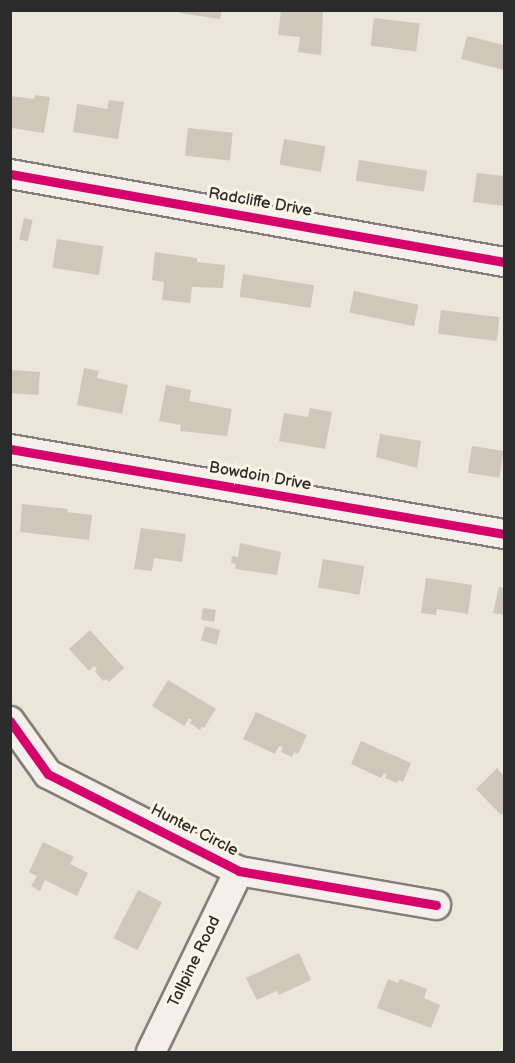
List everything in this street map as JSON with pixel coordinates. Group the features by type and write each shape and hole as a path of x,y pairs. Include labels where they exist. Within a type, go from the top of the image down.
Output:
{"street":[{"name":"Radcliffe Drive","path":"10,174 504,262"},
{"name":"Bowdoin Drive","path":"10,449 504,534"},
{"name":"Hunter Circle","path":"10,721 48,774 239,871 436,905"},
{"name":"Tallpine Road","path":"151,1053 239,871"}],"building":[{"path":"181,10 222,10 220,19 180,13"},
{"path":"281,10 323,12 321,55 298,52 300,37 278,35"},
{"path":"374,18 420,24 416,51 371,46"},
{"path":"467,36 504,45 504,70 461,59"},
{"path":"35,95 50,97 44,133 12,128 10,96 34,99"},
{"path":"109,100 124,102 118,139 73,132 77,104 107,109"},
{"path":"188,128 233,133 230,161 185,156"},
{"path":"284,139 325,146 321,172 279,165"},
{"path":"359,160 427,171 424,192 356,181"},
{"path":"477,173 504,176 504,206 473,202"},
{"path":"24,218 33,220 28,241 19,239"},
{"path":"57,239 103,246 99,275 52,268"},
{"path":"155,252 197,258 197,262 225,265 223,288 192,287 190,303 162,300 164,282 152,280"},
{"path":"243,274 314,285 311,308 239,297"},
{"path":"354,291 419,305 414,326 349,313"},
{"path":"441,310 500,317 497,341 438,334"},
{"path":"84,368 99,371 97,378 128,385 122,414 77,405"},
{"path":"10,370 40,372 38,395 10,393"},
{"path":"166,385 191,390 189,401 232,409 227,436 180,431 181,425 159,421"},
{"path":"310,408 332,412 325,449 279,441 284,413 308,417"},
{"path":"380,434 421,441 417,468 376,457"},
{"path":"472,446 504,451 499,478 468,473"},
{"path":"22,504 68,509 67,512 92,515 89,540 20,532"},
{"path":"141,528 186,534 182,562 154,558 152,571 134,569"},
{"path":"240,543 281,552 277,575 235,569 236,564 231,563 232,556 238,557"},
{"path":"323,559 364,566 359,595 318,588"},
{"path":"426,578 472,585 468,614 437,609 436,615 421,613"},
{"path":"499,587 504,588 504,615 493,613"},
{"path":"203,608 216,610 214,622 201,620"},
{"path":"205,626 220,630 217,645 201,640"},
{"path":"90,630 124,668 109,682 106,679 103,681 94,666 89,671 69,649"},
{"path":"168,680 216,709 204,728 202,726 200,730 190,723 192,720 189,718 184,726 152,706"},
{"path":"256,712 307,735 298,754 294,752 292,757 281,752 283,747 279,746 275,754 243,739"},
{"path":"361,741 411,763 403,782 398,780 397,783 385,778 387,775 384,773 381,778 351,764"},
{"path":"497,768 504,776 504,812 501,815 476,789"},
{"path":"43,842 74,857 70,864 88,873 77,896 45,880 40,891 31,886 37,876 29,872"},
{"path":"138,890 162,902 138,950 113,938"},
{"path":"299,953 311,980 279,995 277,991 257,1000 246,978"},
{"path":"388,979 398,983 400,979 427,989 424,998 440,1005 431,1028 377,1008"}],"cycle path":[{"path":"10,174 504,262"},
{"path":"10,449 504,534"},
{"path":"10,721 48,774 239,871 436,905"}]}
